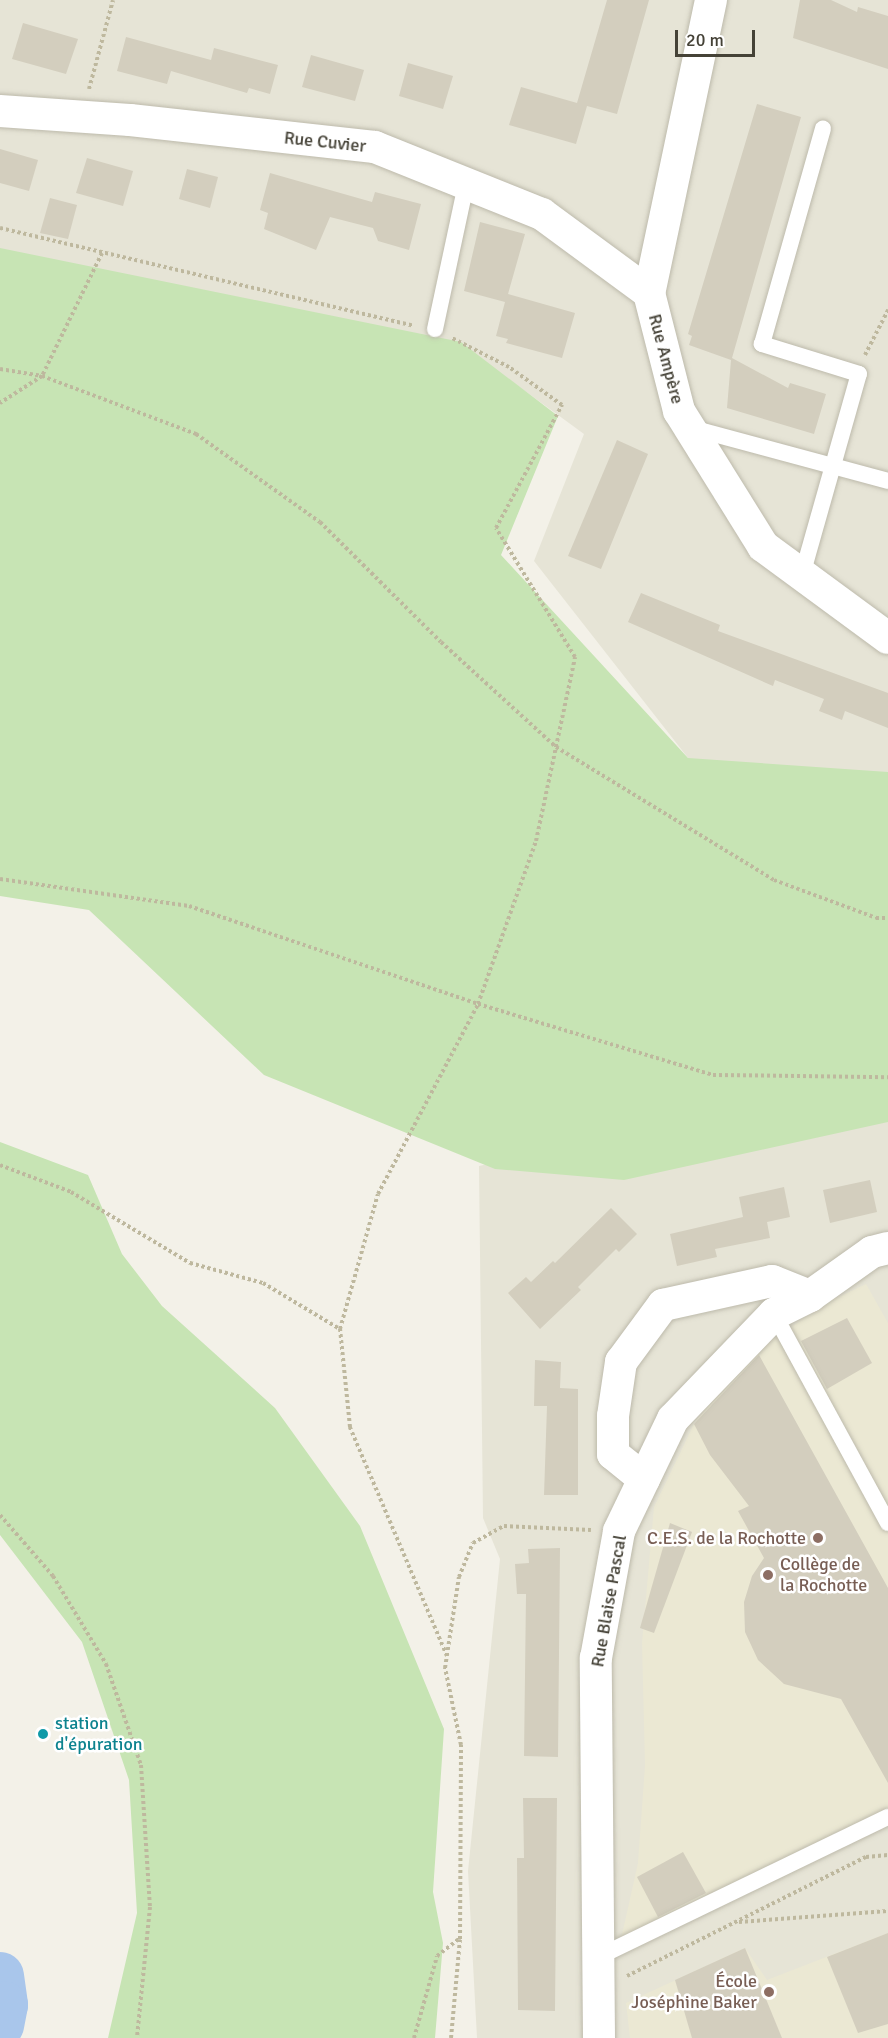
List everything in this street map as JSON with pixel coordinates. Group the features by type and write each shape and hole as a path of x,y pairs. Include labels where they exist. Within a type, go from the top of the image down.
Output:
{"street":[{"name":"Rue Ampère","path":"711,0 649,292 679,411 763,546 888,638"},
{"name":"Rue Cuvier","path":"0,111 375,147 542,214 649,292"},
{"name":"Rue Blaise Pascal","path":"599,2038 596,1958 596,1658 619,1532 673,1419 774,1314 810,1296 872,1252 888,1248"},
{"path":"644,1479 613,1454 613,1416 621,1362 663,1305 772,1281 810,1296"}],"lane":[{"path":"802,575 859,374 762,344 823,128"},
{"path":"435,329 466,184"},
{"path":"689,428 888,481"},
{"path":"774,1314 888,1523"},
{"path":"596,1958 888,1817"}],"path":[{"path":"81,117 113,0"},
{"path":"0,228 435,329 509,368 562,405 496,528 575,657 536,841 478,1004 378,1194 340,1329 350,1427 447,1656"},
{"path":"0,403 42,376 102,253"},
{"path":"859,374 888,310"},
{"path":"0,369 42,376 196,434 321,522 441,642 556,747 774,880 876,918 888,918"},
{"path":"0,879 189,906 478,1004 713,1075 888,1077"},
{"path":"0,1165 71,1192 190,1263 263,1283 340,1329"},
{"path":"0,1515 53,1576 106,1664 141,1766 150,1906 137,2038"},
{"path":"451,2038 460,1939 460,1745 446,1668 459,1577 473,1543 504,1526 619,1532"},
{"path":"597,1991 866,1857 888,1855"},
{"path":"735,1922 888,1911"},
{"path":"414,2038 436,1956 460,1939"}],"shaded area":[{"path":"0,0 888,0 888,773 692,763 534,561 584,434 473,353 0,257"},
{"path":"888,1076 888,2038 477,2038 468,1871 500,1559 483,1518 479,1166"},
{"name":"Collège de la Rochotte","path":"866,1284 888,1323 888,1822 617,1957 638,1863 645,1765 642,1643 654,1507 694,1424 712,1400 768,1342 828,1302"},
{"name":"École Joséphine Baker","path":"888,1933 888,2038 630,2038 626,2003 745,1948 767,1980"}],"green space":[{"path":"0,248 461,342 558,416 501,555 688,758 888,772 888,1122 624,1180 495,1169 264,1075 89,910 0,896"},
{"path":"0,1142 88,1175 122,1254 162,1306 275,1408 360,1526 444,1729 433,1892 443,1943 435,2038 108,2038 137,1913 129,1780 82,1642 0,1535"}],"building":[{"path":"607,0 649,0 617,114 587,106 576,144 509,125 521,87 577,103"},
{"path":"800,0 831,0 857,12 858,7 888,16 888,69 793,38"},
{"path":"23,23 78,39 66,74 12,59"},
{"path":"126,37 211,60 214,48 278,65 270,94 249,88 247,93 171,71 167,84 117,71"},
{"path":"311,55 364,70 355,101 302,87"},
{"path":"408,63 453,76 443,109 399,96"},
{"path":"757,104 801,117 732,358 788,388 790,383 826,394 814,434 727,408 731,360 689,345 692,336 688,334"},
{"path":"0,149 38,160 29,191 0,183"},
{"path":"87,158 133,171 123,206 76,193"},
{"path":"187,169 218,177 210,208 179,199"},
{"path":"270,173 372,202 375,192 421,204 409,250 378,241 373,228 330,217 316,250 264,229 268,213 260,210"},
{"path":"50,198 77,205 68,239 40,233"},
{"path":"480,222 525,234 508,294 575,313 562,358 506,343 508,339 496,336 505,302 464,291"},
{"path":"617,440 648,454 601,569 568,556"},
{"path":"641,593 720,625 718,631 888,693 888,728 845,711 842,720 819,711 824,699 775,680 773,686 628,622"},
{"path":"870,1180 877,1212 830,1223 823,1190"},
{"path":"784,1187 790,1217 767,1222 770,1238 715,1249 717,1257 677,1266 670,1234 743,1217 739,1197"},
{"path":"611,1208 637,1234 619,1252 616,1249 578,1287 581,1290 540,1329 508,1293 526,1277 531,1282 553,1261 555,1263"},
{"path":"847,1318 872,1363 827,1389 801,1341"},
{"name":"C.E.S. de la Rochotte","path":"759,1355 888,1588 888,1783 841,1699 784,1684 758,1660 745,1632 744,1602 752,1576 764,1558 738,1511 749,1506 710,1455 694,1424"},
{"path":"535,1360 561,1362 560,1388 578,1389 578,1495 544,1495 547,1406 534,1406"},
{"path":"670,1523 692,1532 654,1633 640,1628"},
{"path":"560,1548 558,1757 524,1756 526,1594 517,1594 515,1564 529,1563 528,1549"},
{"path":"523,1798 557,1798 555,2011 518,2010 517,1858 524,1858"},
{"path":"683,1852 706,1893 658,1917 637,1877"},
{"path":"888,1933 888,2024 858,2033 827,1957"},
{"path":"745,1948 782,2038 692,2038 675,1980"}],"waterway":[{"path":"0,1976 4,2005 0,2025"}],"place":[{"name":"C.E.S. de la Rochotte","path":"818,1538"},
{"name":"Collège de la Rochotte","path":"768,1575"},
{"name":"station d'épuration","path":"43,1734"},
{"name":"École Joséphine Baker","path":"769,1992"}]}
